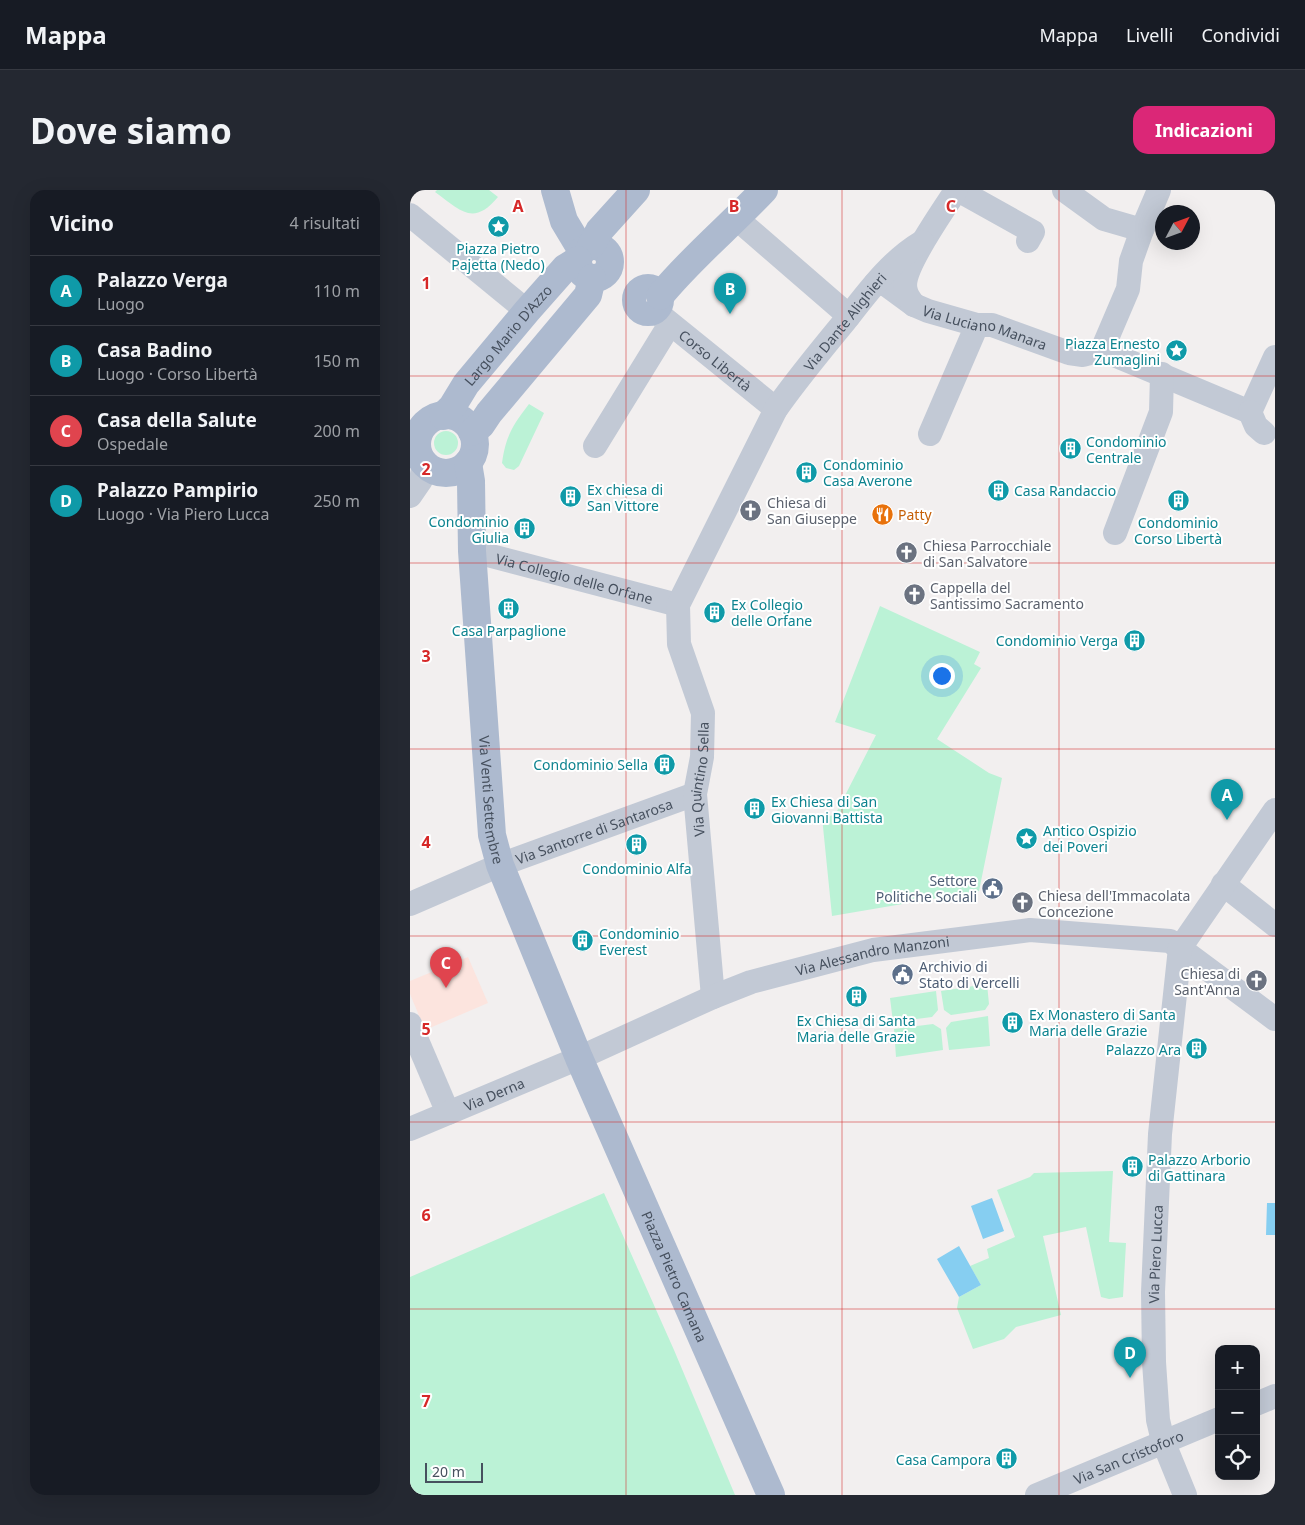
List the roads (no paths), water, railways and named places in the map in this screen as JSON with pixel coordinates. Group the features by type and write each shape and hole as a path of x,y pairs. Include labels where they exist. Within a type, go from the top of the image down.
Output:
{"main road":[{"path":"554,190 564,221 590,261 656,306 678,274 737,219 764,190"},
{"path":"472,432 481,425 588,295 590,261 599,231 636,190"},
{"name":"Largo Mario D'Azzo","path":"417,451 419,435 428,422 443,416 453,405 466,384 565,268 590,261"},
{"path":"417,451 437,472 460,468 473,454 475,446 472,432 467,424 452,416 443,416"},
{"name":"Via Venti Settembre","path":"460,468 471,538 492,835 500,865 579,1058"},
{"name":"Piazza Pietro Camana","path":"579,1058 771,1495"}],"street":[{"path":"957,190 1033,232 1028,241"},
{"name":"Via Dante Alighieri","path":"914,305 905,290 907,274 922,242 957,190"},
{"path":"1064,190 1104,219 1142,230"},
{"path":"1160,190 1142,230 1131,261 1128,289 1102,350 1190,385 1250,412 1256,426 1264,433"},
{"path":"410,215 527,311"},
{"path":"737,219 849,316"},
{"name":"Via Dante Alighieri","path":"776,409 797,380 875,284 905,252 922,242"},
{"name":"Via Luciano Manara","path":"875,284 884,283 914,305 977,325 992,324 1069,353 1083,356 1102,350"},
{"path":"595,446 656,306"},
{"name":"Corso Libertà","path":"656,306 776,409"},
{"path":"930,434 977,325"},
{"path":"1250,412 1275,357"},
{"path":"1115,534 1161,412 1162,374"},
{"path":"1161,412 1190,385"},
{"name":"Via Quintino Sella","path":"712,997 695,794 702,757 703,713 678,644 678,605 776,409"},
{"path":"410,496 421,480 417,451"},
{"name":"Via Collegio delle Orfane","path":"471,538 678,605"},
{"name":"Via Santorre di Santarosa","path":"410,904 500,865 695,794"},
{"path":"1180,948 1275,810"},
{"path":"1223,884 1275,925"},
{"name":"Via Alessandro Manzoni","path":"579,1058 712,997 751,982 873,950 1030,930 1170,941 1275,1019"},
{"name":"Via Piero Lucca","path":"1180,948 1160,1134 1153,1292 1158,1420 1163,1442 1186,1495"},
{"path":"410,1024 448,1113"},
{"name":"Via Derna","path":"410,1129 579,1058"},
{"path":"1260,1402 1275,1396"},
{"name":"Via San Cristoforo","path":"1037,1495 1215,1421"}],"water":[{"path":"992,1198 1004,1231 983,1239 971,1206"},
{"path":"1267,1203 1275,1203 1275,1235 1266,1235"},
{"path":"959,1246 981,1285 959,1297 937,1259"}],"place":[{"name":"Piazza Pietro Pajetta (Nedo)","path":"498,226"},
{"name":"Casa Badino","path":"730,314"},
{"name":"Piazza Ernesto Zumaglini","path":"1176,351"},
{"name":"Condominio Centrale","path":"1070,449"},
{"name":"Condominio Casa Averone","path":"807,472"},
{"name":"Casa Randaccio","path":"998,490"},
{"name":"Ex chiesa di San Vittore","path":"571,497"},
{"name":"Condominio Corso Libertà","path":"1178,500"},
{"name":"Chiesa di San Giuseppe","path":"751,510"},
{"name":"Patty","path":"882,514"},
{"name":"Condominio Giulia","path":"525,529"},
{"name":"Chiesa Parrocchiale di San Salvatore","path":"907,553"},
{"name":"Cappella del Santissimo Sacramento","path":"914,595"},
{"name":"Casa Parpaglione","path":"509,608"},
{"name":"Ex Collegio delle Orfane","path":"715,612"},
{"name":"Condominio Verga","path":"1134,640"},
{"name":"Condominio Sella","path":"664,764"},
{"name":"Ex Chiesa di San Giovanni Battista","path":"755,809"},
{"name":"Palazzo Verga","path":"1227,820"},
{"name":"Antico Ospizio dei Poveri","path":"1027,838"},
{"name":"Condominio Alfa","path":"637,845"},
{"name":"Settore Politiche Sociali","path":"993,888"},
{"name":"Chiesa dell'Immacolata Concezione","path":"1022,903"},
{"name":"Condominio Everest","path":"583,941"},
{"name":"Archivio di Stato di Vercelli","path":"903,974"},
{"name":"Chiesa di Sant'Anna","path":"1256,981"},
{"name":"Casa della Salute","path":"446,988"},
{"name":"Ex Chiesa di Santa Maria delle Grazie","path":"856,997"},
{"name":"Ex Monastero di Santa Maria delle Grazie","path":"1013,1022"},
{"name":"Palazzo Ara","path":"1197,1049"},
{"name":"Palazzo Arborio di Gattinara","path":"1132,1167"},
{"name":"Palazzo Pampirio","path":"1130,1378"},
{"name":"Casa Campora","path":"1007,1459"}]}
